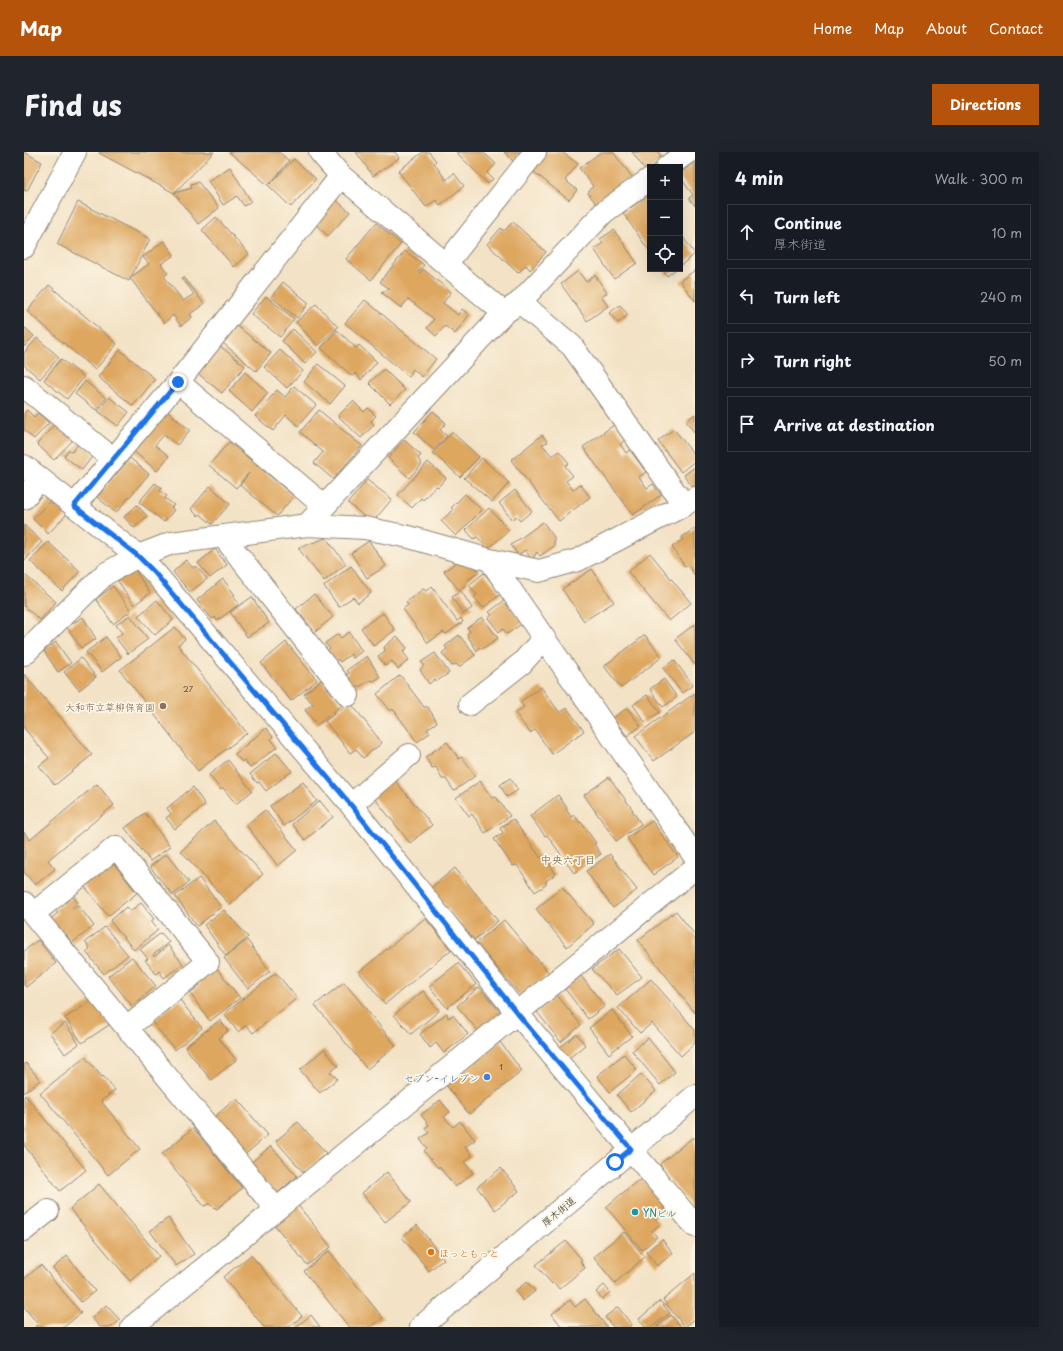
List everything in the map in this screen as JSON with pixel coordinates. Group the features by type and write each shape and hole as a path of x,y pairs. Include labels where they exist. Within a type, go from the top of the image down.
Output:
{"street":[{"path":"24,247 75,152"},
{"path":"24,654 105,574 138,556 172,543 307,525 365,528 409,537 490,560 540,571 578,560 690,501 572,346 446,264 341,176 320,152"},
{"path":"446,264 535,152"},
{"path":"671,164 688,152"},
{"path":"74,506 178,382 341,176"},
{"path":"307,525 604,212 647,181"},
{"path":"178,382 324,506"},
{"path":"24,386 114,459"},
{"path":"24,498 32,472 138,556 154,572 351,805 517,1013 695,1226"},
{"path":"223,536 348,695"},
{"path":"490,560 695,857"},
{"path":"470,704 522,663 544,638"},
{"path":"351,805 409,755"},
{"path":"127,1028 208,962 116,847 28,909 276,1209"},
{"path":"132,1327 695,868"},
{"name":"厚木街道","path":"421,1327 695,1096"},
{"path":"24,1230 48,1211"}],"building":[{"path":"24,152 42,162 27,191 24,190"},
{"path":"214,152 174,193 99,153"},
{"path":"229,152 279,152 289,161 270,184 294,159 316,179 291,207"},
{"path":"356,152 395,152 399,158 373,176"},
{"path":"423,152 429,152 436,161 434,163 446,180 454,173 464,186 440,205 436,200 426,207 398,171"},
{"path":"456,152 483,152 496,164 487,173 493,179 488,184"},
{"path":"504,152 522,152 513,161"},
{"path":"543,152 562,152 578,164 565,180 577,190 569,200 530,169"},
{"path":"601,152 613,152 633,178 597,205 588,193 593,186 579,168"},
{"path":"632,152 658,152 663,159 656,164 647,164 646,171"},
{"path":"695,162 695,206 689,198 693,195 683,181 683,171"},
{"path":"230,167 251,201 244,206 237,196 223,205 208,181"},
{"path":"198,182 219,208 198,224 174,193 192,188 191,184"},
{"path":"647,196 647,248 623,213"},
{"path":"334,198 350,212 328,236 313,222"},
{"path":"78,202 150,239 129,281 57,244"},
{"path":"216,217 249,254 234,267 202,230"},
{"path":"513,222 546,252 530,270 526,265 518,273 487,244 501,228 504,231"},
{"path":"376,223 401,244 371,280 346,259"},
{"path":"614,230 637,263 614,279 594,249 603,243 600,239"},
{"path":"683,237 695,254 683,264"},
{"path":"164,241 174,255 161,264 168,273 164,276 183,301 194,294 182,278 184,277 204,304 190,314 192,317 181,326 173,315 164,323 130,278 149,264 143,257"},
{"path":"405,251 424,265 418,272 420,273 423,269 451,292 443,303 458,315 462,309 469,315 455,334 445,326 436,336 427,328 434,319 408,299 401,308 381,292 390,289 380,282"},
{"path":"695,270 695,301 680,281"},
{"path":"578,271 586,282 595,275 607,293 601,297 608,306 587,321 561,284"},
{"path":"664,272 672,272 667,276"},
{"path":"283,282 309,303 297,318 271,297"},
{"path":"49,285 117,344 95,370 27,311"},
{"path":"266,296 294,319 280,337 251,314"},
{"path":"365,300 436,359 422,377 413,369 409,377 345,323"},
{"path":"316,304 338,327 318,346 296,322"},
{"path":"620,305 628,315 618,323 609,313"},
{"path":"237,326 271,353 256,371 223,343"},
{"path":"24,327 34,336 24,347"},
{"path":"293,329 317,352 305,364 282,341"},
{"path":"337,330 356,348 359,345 377,362 361,380 356,373 352,376 321,348"},
{"path":"37,338 59,357 40,379 24,365 24,353"},
{"path":"214,341 245,366 222,393 191,368"},
{"path":"120,350 155,379 133,406 98,377"},
{"path":"280,350 303,371 287,388 264,367"},
{"path":"61,359 84,377 67,399 44,380"},
{"path":"318,364 345,386 330,404 304,382"},
{"path":"384,369 405,390 390,404 369,383"},
{"path":"245,372 268,393 252,412 229,391"},
{"path":"85,381 106,398 96,410 75,394"},
{"path":"294,386 316,405 298,426 286,415 273,431 255,416 277,390 285,397"},
{"path":"109,397 129,412 118,426 98,411"},
{"path":"353,401 364,412 368,408 376,416 371,421 374,425 361,438 338,416"},
{"path":"164,409 190,430 177,445 164,435 155,445 169,456 157,471 131,449"},
{"path":"27,410 34,417 38,413 49,423 34,439 24,430 24,414"},
{"path":"319,410 362,446 333,479 314,463 323,452 300,432"},
{"path":"433,411 446,423 440,430 447,436 434,450 414,432"},
{"path":"695,414 695,433 686,421"},
{"path":"56,423 74,439 54,460 37,444"},
{"path":"614,425 625,440 620,444 626,453 630,450 646,472 639,477 647,488 653,484 661,495 633,515 583,447"},
{"path":"674,429 695,456 695,461 681,472 658,441"},
{"path":"452,432 479,457 460,477 433,453"},
{"path":"542,435 548,442 542,444 552,456 559,451 569,463 565,466 573,476 566,481 573,490 580,484 590,497 559,521 511,460"},
{"path":"404,440 421,455 418,459 422,464 409,478 388,458"},
{"path":"80,442 95,453 82,470 64,456 69,450 72,452"},
{"path":"229,442 294,496 277,516 240,485 249,473 236,488 209,465"},
{"path":"130,458 149,474 116,513 97,497"},
{"path":"482,458 509,483 492,502 464,478"},
{"path":"428,462 446,478 423,500 421,498 412,508 398,495"},
{"path":"695,467 695,485 692,487 684,475"},
{"path":"367,480 392,499 372,523 348,503"},
{"path":"155,483 162,488 160,491 167,496 165,498 174,505 171,508 174,510 164,522 139,502"},
{"path":"210,486 230,504 212,524 200,514 198,516 191,509"},
{"path":"515,490 532,511 520,521 516,516 512,520 499,503"},
{"path":"465,494 482,510 456,536 441,521 453,510 451,508"},
{"path":"51,500 67,514 48,534 33,519"},
{"path":"137,505 147,516 134,528 124,517"},
{"path":"489,508 509,530 488,549 477,537 474,539 466,530"},
{"path":"543,522 554,537 554,546 540,556 537,552 532,560 525,550 518,555 511,545"},
{"path":"24,525 42,542 25,560 24,559"},
{"path":"695,528 695,576 688,565 685,567 672,547 683,539 682,537"},
{"path":"326,538 346,564 324,581 298,548"},
{"path":"369,541 386,566 367,578 351,553"},
{"path":"48,542 80,571 62,591 30,561"},
{"path":"215,549 227,565 210,578 198,563"},
{"path":"650,553 691,603 669,621 628,572"},
{"path":"186,560 192,567 197,567 207,579 190,592 173,572"},
{"path":"458,561 474,565 479,572 468,580 467,584 459,590 444,571"},
{"path":"351,566 371,593 358,603 353,597 339,607 324,586"},
{"path":"592,569 614,602 584,621 562,589"},
{"path":"135,570 150,593 134,605 118,581"},
{"path":"484,573 501,594 483,608 474,597 477,595 469,585"},
{"path":"24,574 56,602 40,620 24,606"},
{"path":"223,579 235,595 233,596 239,604 217,621 215,617 212,619 197,600"},
{"path":"113,586 131,611 113,624 96,599"},
{"path":"432,587 457,621 461,618 463,622 446,634 443,632 428,643 403,609 408,605 406,602 423,589 427,591"},
{"path":"461,591 472,608 463,614 452,597"},
{"path":"314,594 333,617 315,632 296,609"},
{"path":"252,597 269,623 247,637 230,612"},
{"path":"157,600 173,620 155,635 138,616"},
{"path":"505,600 523,623 507,634 503,629 499,632 488,618 492,615 489,612"},
{"path":"383,613 395,630 374,646 361,628"},
{"path":"130,615 148,639 128,654 116,638 122,633 116,625"},
{"path":"83,617 96,639 81,648 67,627"},
{"path":"482,617 498,638 482,649 479,647 477,651 467,635 470,631 467,628"},
{"path":"695,624 695,665 675,639"},
{"path":"175,627 185,639 178,645 247,733 198,771 120,670"},
{"path":"349,632 362,651 353,658 351,654 340,662 338,659 335,661 327,651 330,649 325,643 338,634 341,638"},
{"path":"459,635 475,655 459,667 456,664 452,666 442,653 447,649 445,646"},
{"path":"645,635 662,657 621,688 604,666"},
{"path":"397,636 407,648 403,652 409,660 398,669 392,661 385,666 378,656 385,651 384,647"},
{"path":"106,637 121,657 102,672 86,652"},
{"path":"56,642 71,663 58,672 44,651"},
{"path":"286,642 317,680 291,701 261,663"},
{"path":"435,653 449,673 437,681 435,679 429,684 420,670 424,665 421,662"},
{"path":"367,656 380,677 374,681 370,680 361,686 358,686 356,689 346,675 349,673 347,670"},
{"path":"81,658 96,677 79,690 64,672"},
{"path":"674,660 693,685 682,693 663,668"},
{"path":"24,674 92,755 55,785 39,766 49,758 24,728"},
{"path":"400,675 424,707 428,707 437,722 427,729 430,733 417,742 394,710 390,710 377,694"},
{"path":"664,679 677,697 663,707 650,689"},
{"path":"321,680 342,705 317,725 305,710 313,704 304,694"},
{"path":"541,687 560,713 567,708 584,731 552,754 535,730 530,733 515,713 524,707 520,702"},
{"path":"695,693 695,732 654,761 635,736"},
{"path":"647,695 660,712 645,722 633,705"},
{"path":"350,702 382,743 363,758 356,749 350,753 325,721"},
{"path":"627,708 641,726 627,736 613,718"},
{"path":"266,728 273,737 271,739 277,747 250,768 244,760 242,762 235,754"},
{"path":"447,742 459,759 462,757 475,776 454,791 446,779 442,779 436,767 432,768 425,757"},
{"path":"276,753 292,771 266,791 250,774"},
{"path":"228,760 252,791 236,804 223,788 221,790 209,775"},
{"path":"609,777 633,810 641,824 616,841 584,795"},
{"path":"393,778 432,825 410,843 372,795"},
{"path":"510,778 518,790 507,797 500,785"},
{"path":"480,781 492,798 496,797 510,816 485,833 472,814 469,816 456,798"},
{"path":"303,782 317,801 284,826 270,806"},
{"path":"97,784 114,805 48,860 55,869 35,885 24,872 24,832 30,840"},
{"path":"193,787 205,805 175,829 166,818 171,814 167,808"},
{"path":"558,795 571,817 574,815 580,823 581,822 596,843 594,844 601,854 574,873 547,835 545,836 530,816"},
{"path":"320,801 333,817 305,840 292,824"},
{"path":"265,810 297,850 278,866 246,825"},
{"path":"145,813 170,847 150,861 125,828"},
{"path":"513,819 540,857 544,857 556,874 546,881 546,885 535,892 517,865 513,866 494,839 503,833 500,828"},
{"path":"214,821 263,874 230,905 181,851"},
{"path":"652,821 678,857 653,875 627,838"},
{"path":"166,854 189,882 173,895 150,867"},
{"path":"610,854 637,890 613,908 586,871"},
{"path":"111,860 137,893 108,916 82,883"},
{"path":"455,868 498,921 474,940 431,888"},
{"path":"199,878 221,907 197,926 175,896"},
{"path":"562,887 594,924 567,947 536,909"},
{"path":"73,896 78,903 73,907 74,909 78,905 94,926 72,943 66,934 62,937 53,925 52,918 58,913 55,910"},
{"path":"141,903 154,919 151,921 158,930 134,950 110,921 126,907 130,911"},
{"path":"224,910 248,937 226,956 204,925"},
{"path":"676,911 695,935 695,1013 638,940"},
{"path":"425,918 451,950 385,1004 359,972"},
{"path":"504,920 549,973 522,997 476,943"},
{"path":"105,927 128,955 104,974 86,952 90,949 85,942"},
{"path":"161,933 169,942 153,955 154,957 168,945 183,964 164,978 159,971 156,974 145,960 148,959 140,949"},
{"path":"38,940 56,963 26,987 24,985 24,951"},
{"path":"247,940 270,971 248,989 224,958"},
{"path":"619,949 642,977 617,995 592,969"},
{"path":"132,957 156,986 132,1006 108,976"},
{"path":"458,963 476,984 447,1008 429,986"},
{"path":"215,966 240,998 210,1021 190,993 200,985 197,980"},
{"path":"276,973 297,998 253,1033 246,1025 238,1032 224,1014"},
{"path":"581,976 605,1006 588,1019 565,989"},
{"path":"651,979 695,1030 695,1043 681,1056 652,1023 640,1033 618,1008"},
{"path":"344,982 396,1046 367,1069 315,1005"},
{"path":"479,987 501,1013 479,1032 457,1006"},
{"path":"423,991 439,1011 411,1034 394,1015"},
{"path":"557,995 581,1025 561,1042 537,1012"},
{"path":"93,1000 109,1025 82,1043 65,1018"},
{"path":"180,1000 202,1028 175,1050 152,1022"},
{"path":"612,1010 632,1036 609,1054 589,1028"},
{"path":"447,1013 448,1018 453,1015 468,1034 444,1053 436,1043 430,1048 420,1034"},
{"path":"220,1020 228,1031 219,1038 236,1060 211,1080 185,1047"},
{"path":"65,1023 79,1044 65,1054 50,1033"},
{"path":"577,1034 585,1045 568,1059 559,1048"},
{"path":"648,1038 675,1072 660,1085 632,1051"},
{"path":"500,1042 522,1071 469,1114 446,1085"},
{"path":"324,1049 338,1066 330,1072 337,1079 320,1093 300,1070"},
{"path":"624,1054 637,1070 610,1092 597,1076"},
{"path":"85,1057 115,1090 101,1101 140,1149 108,1175 40,1093"},
{"path":"26,1063 40,1080 24,1093 24,1065"},
{"path":"641,1074 656,1091 631,1112 617,1095"},
{"path":"25,1095 86,1170 60,1191 24,1145"},
{"path":"236,1098 268,1135 242,1157 210,1121"},
{"path":"440,1100 450,1112 444,1117 453,1127 460,1121 475,1140 465,1147 472,1156 464,1162 473,1173 455,1187 439,1166 438,1168 424,1151 427,1148 420,1139 429,1133 425,1128 429,1125 421,1115"},
{"path":"298,1122 326,1153 304,1173 276,1141"},
{"path":"193,1128 242,1188 217,1209 209,1204 204,1206 162,1154"},
{"path":"693,1137 695,1139 695,1211 662,1169 663,1168 660,1164"},
{"path":"271,1146 297,1176 274,1196 248,1165"},
{"path":"501,1168 519,1191 495,1210 477,1187"},
{"path":"387,1172 411,1202 385,1222 362,1193"},
{"name":"YNビル","path":"637,1181 644,1181 665,1207 654,1217 660,1224 652,1231 657,1237 642,1250 606,1207"},
{"path":"99,1184 159,1256 130,1281 70,1209"},
{"path":"297,1204 331,1247 307,1265 273,1223"},
{"path":"168,1218 194,1254 176,1266 150,1231"},
{"path":"417,1225 444,1259 429,1271 402,1237"},
{"path":"624,1232 645,1257 615,1283 593,1257"},
{"path":"662,1239 673,1253 657,1266 646,1252"},
{"path":"566,1241 582,1260 580,1261 585,1268 559,1289 554,1282 552,1284 536,1265"},
{"path":"329,1251 383,1318 371,1327 349,1327 304,1271"},
{"path":"251,1255 302,1316 289,1327 264,1327 223,1277"},
{"path":"67,1256 95,1291 81,1302 53,1268"},
{"path":"41,1265 81,1313 64,1327 35,1327 38,1324 24,1307 24,1279"},
{"path":"695,1273 695,1319 685,1327 663,1300"},
{"path":"527,1282 535,1291 523,1301 515,1291"},
{"path":"604,1285 610,1292 602,1299 596,1292"},
{"path":"585,1299 607,1327 562,1327 552,1314 570,1300 575,1307"},
{"path":"660,1301 670,1313 652,1327 645,1327 639,1319"},
{"path":"106,1305 120,1320 112,1327 100,1327 92,1318"},
{"path":"618,1307 632,1325 629,1327 613,1327 605,1317"},
{"path":"311,1315 320,1327 296,1327"},
{"path":"671,1315 681,1327 656,1327"}],"place":[{"name":"大和市立草柳保育園","path":"163,706"},
{"name":"セブン-イレブン","path":"487,1077"},
{"name":"YNビル","path":"635,1212"},
{"name":"ほっともっと","path":"431,1252"}],"district":[{"name":"中央六丁目","path":"568,859"}],"route":[{"path":"178,382 74,506 138,556 154,572 351,805 517,1013 631,1149 615,1162"}]}
